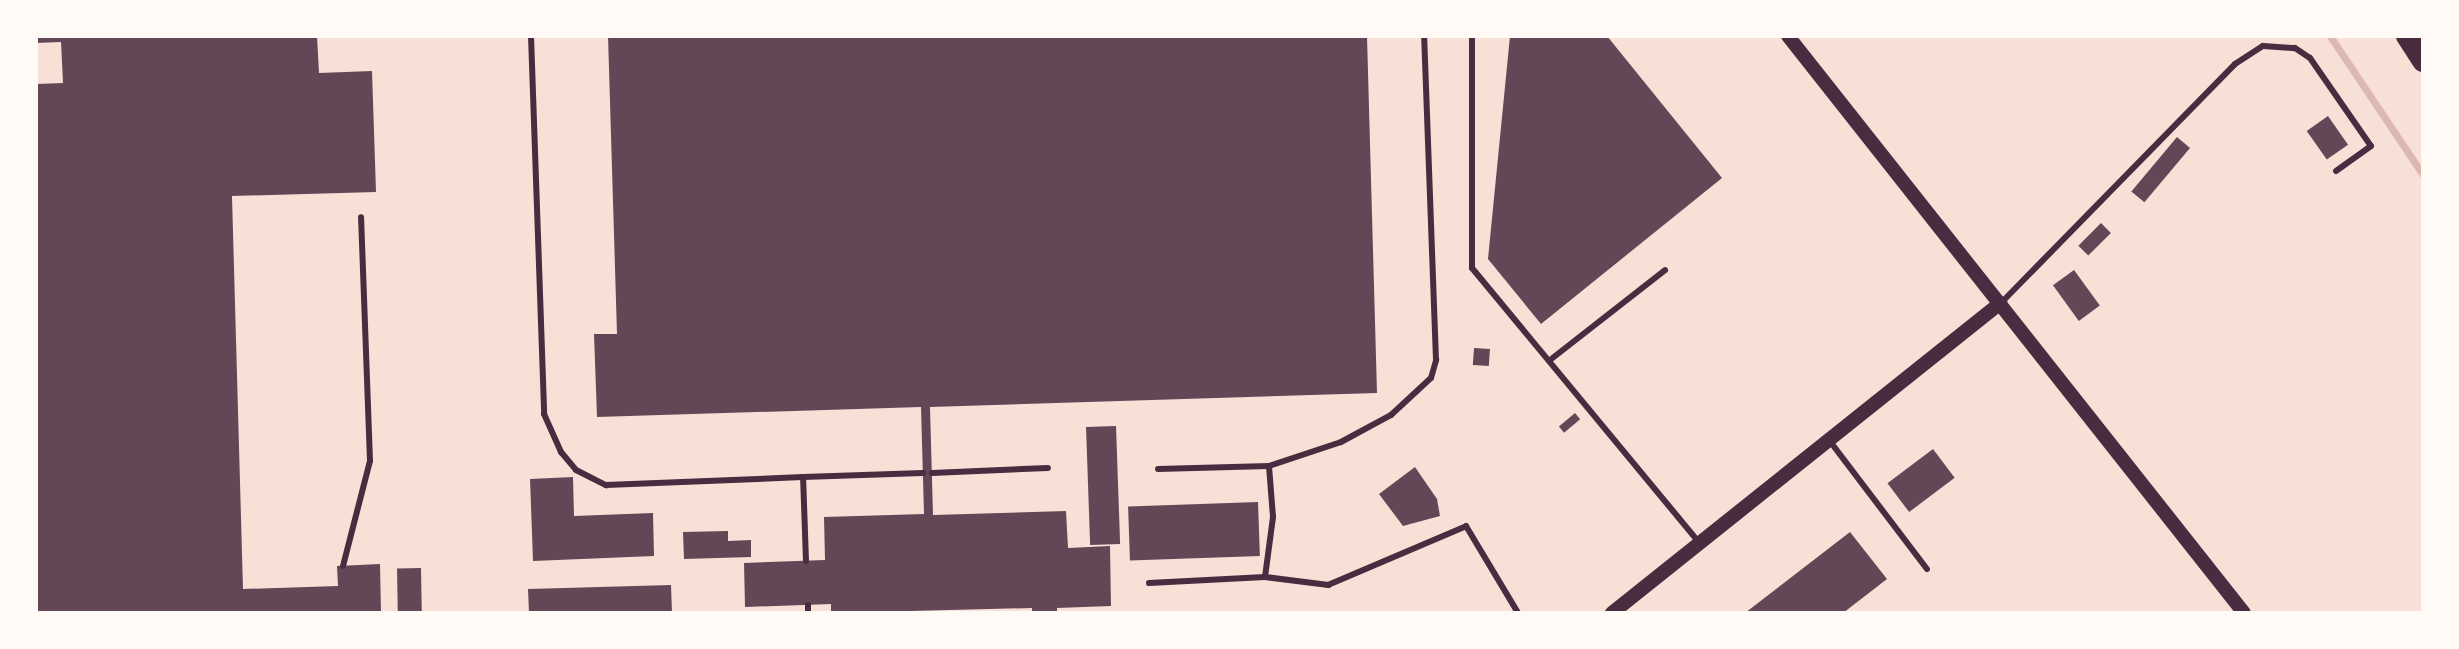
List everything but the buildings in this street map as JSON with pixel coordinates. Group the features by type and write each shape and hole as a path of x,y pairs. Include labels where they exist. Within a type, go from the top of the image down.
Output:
{"highway":[{"path":"2407,36 2423,61"}],"street":[{"path":"1788,36 2244,613"},
{"path":"1612,613 2001,303"}],"lane":[{"path":"531,36 544,414 561,452 576,470 606,485 923,473"},
{"path":"1158,469 1269,466 1364,432 1418,396 1431,378 1436,360 1424,36"},
{"path":"1472,36 1472,268 1700,544"},
{"path":"2001,303 2235,64 2263,46 2295,48 2310,58 2371,146 2336,171"},
{"path":"343,566 370,461 361,217"},
{"path":"1550,360 1665,270"},
{"path":"1829,440 1927,569"},
{"path":"1265,577 1273,517 1269,466"},
{"path":"932,473 1048,468"},
{"path":"803,477 806,561"},
{"path":"1149,583 1265,577 1328,585 1466,526 1518,613"}],"waterway":[{"path":"2330,36 2423,175"}]}
